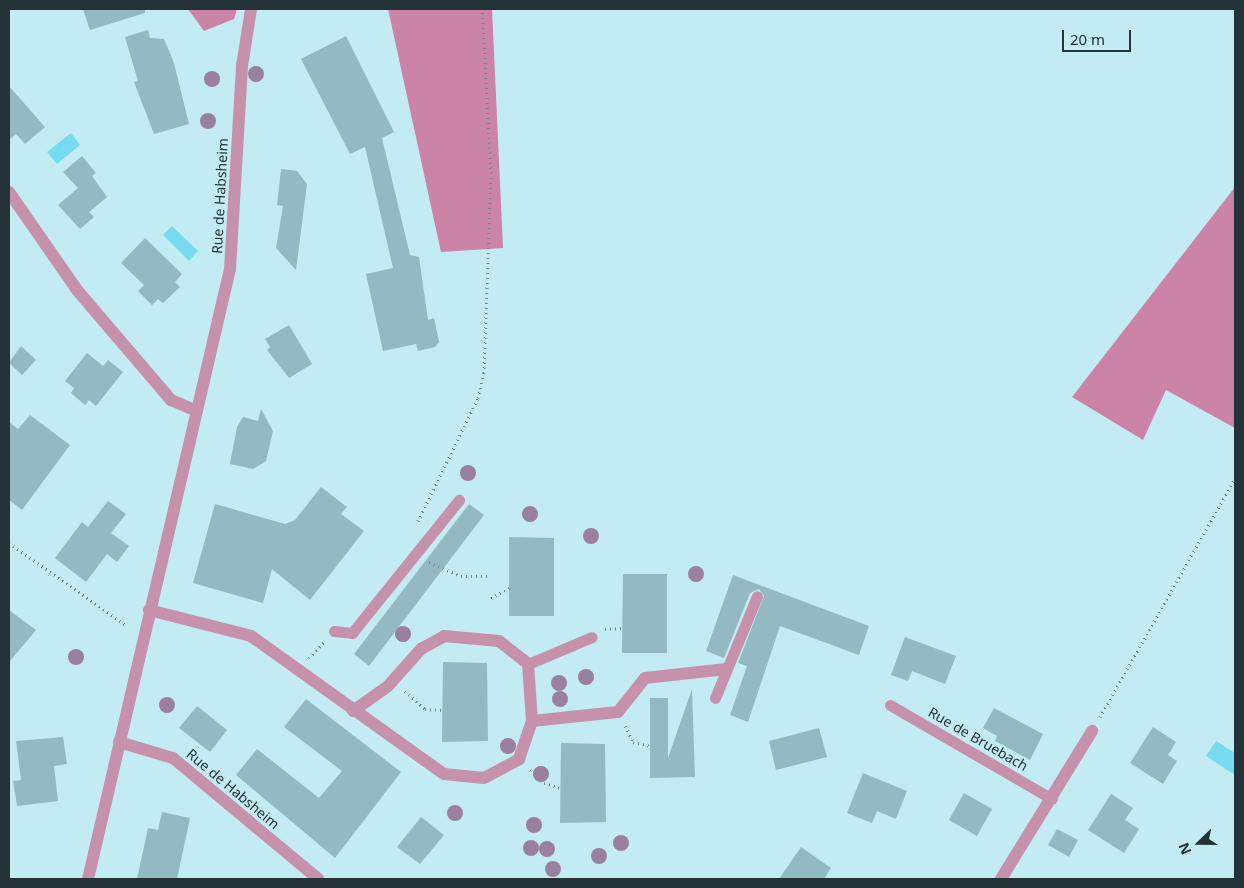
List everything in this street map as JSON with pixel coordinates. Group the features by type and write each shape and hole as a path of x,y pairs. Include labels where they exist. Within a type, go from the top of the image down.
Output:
{"street":[{"name":"Rue de Habsheim","path":"88,879 235,239 240,93 251,9"},
{"path":"9,192 77,290 171,400 197,411"},
{"path":"149,610 251,636 353,711 444,774 484,778 519,759 532,721 528,664 499,641 444,636 421,649 393,680 353,711"},
{"path":"532,721 618,712 645,678 727,669"},
{"path":"1001,879 1052,799 1092,731"},
{"name":"Rue de Habsheim","path":"119,742 173,758 318,879"}],"lane":[{"path":"334,631 352,634 459,500"},
{"path":"715,698 757,596"},
{"path":"528,664 592,637"},
{"name":"Rue de Bruebach","path":"890,705 1052,799"}],"path":[{"path":"413,527 478,398 484,373 491,173 482,9"},
{"path":"1092,731 1235,478"},
{"path":"9,543 127,626"},
{"path":"416,553 442,572 490,576"},
{"path":"491,598 509,588"},
{"path":"297,670 334,631"},
{"path":"393,680 425,709 443,710"},
{"path":"618,712 633,742 650,746"},
{"path":"519,759 544,783 561,788"}],"shaded area":[{"path":"188,9 237,9 234,19 204,31"},
{"path":"388,9 492,9 503,248 441,252"},
{"path":"1235,187 1235,428 1166,390 1143,440 1072,397"}],"water":[{"path":"71,133 80,145 57,164 47,152"},
{"path":"172,226 198,251 189,261 163,235"},
{"path":"1216,741 1235,753 1235,775 1206,756"}],"building":[{"path":"83,9 145,9 145,13 90,30"},
{"path":"148,30 150,38 164,39 174,63 189,124 154,134 134,82 138,81 125,37"},
{"path":"346,36 394,132 382,138 410,255 419,257 428,320 434,318 439,342 435,347 418,351 416,344 383,351 366,274 393,268 365,147 350,154 301,59"},
{"path":"9,86 45,127 25,144 16,134 9,140"},
{"path":"82,156 96,173 92,176 107,197 89,212 94,217 80,229 58,205 78,188 63,172"},
{"path":"281,169 297,171 307,184 296,270 276,248 283,206 277,205"},
{"path":"145,238 182,274 175,282 180,287 163,303 158,299 152,305 138,291 144,285 121,263"},
{"path":"289,325 312,364 289,378 267,350 270,347 265,339"},
{"path":"21,346 36,360 22,375 9,363"},
{"path":"87,353 103,366 108,360 123,372 96,406 89,400 85,405 71,393 74,388 65,381"},
{"path":"261,409 273,431 266,461 253,469 230,464 237,427 243,417 258,421"},
{"path":"30,415 70,445 22,510 9,500 9,422 18,429"},
{"path":"321,487 347,507 341,514 364,531 310,600 272,569 263,603 193,583 215,504 285,524 295,520"},
{"path":"108,501 126,514 111,533 129,546 117,562 107,554 86,582 55,558 82,522 88,527"},
{"path":"469,504 484,515 369,666 354,654"},
{"path":"509,537 554,538 554,616 509,616"},
{"path":"623,574 667,574 667,653 622,653"},
{"path":"733,575 869,626 859,655 780,626 748,722 730,715 747,666 738,663 764,596 759,589 750,593 724,658 706,651"},
{"path":"9,610 36,630 9,662"},
{"path":"905,637 956,656 945,684 912,671 908,681 891,675"},
{"path":"443,662 487,663 488,741 442,742"},
{"path":"692,689 695,777 650,778 650,698 668,698 668,758"},
{"path":"306,699 401,772 335,858 236,775 257,749 319,798 342,771 284,727"},
{"path":"197,706 227,730 210,752 179,728"},
{"path":"994,708 1043,734 1030,760 995,741 997,736 983,728"},
{"path":"1153,727 1176,742 1168,755 1177,761 1163,784 1130,763"},
{"path":"819,728 827,757 776,770 769,741"},
{"path":"63,737 67,764 54,766 58,801 17,806 13,781 21,780 16,741"},
{"path":"561,743 605,744 606,822 560,823"},
{"path":"863,773 907,791 896,819 877,811 872,823 847,813"},
{"path":"964,793 992,809 977,836 949,820"},
{"path":"1111,794 1133,808 1125,820 1139,829 1124,853 1088,830"},
{"path":"162,812 190,818 177,879 137,879 148,828 158,830"},
{"path":"421,817 444,835 420,864 397,847"},
{"path":"1057,829 1078,840 1069,857 1048,845"},
{"path":"801,847 831,868 824,879 779,879"}]}
